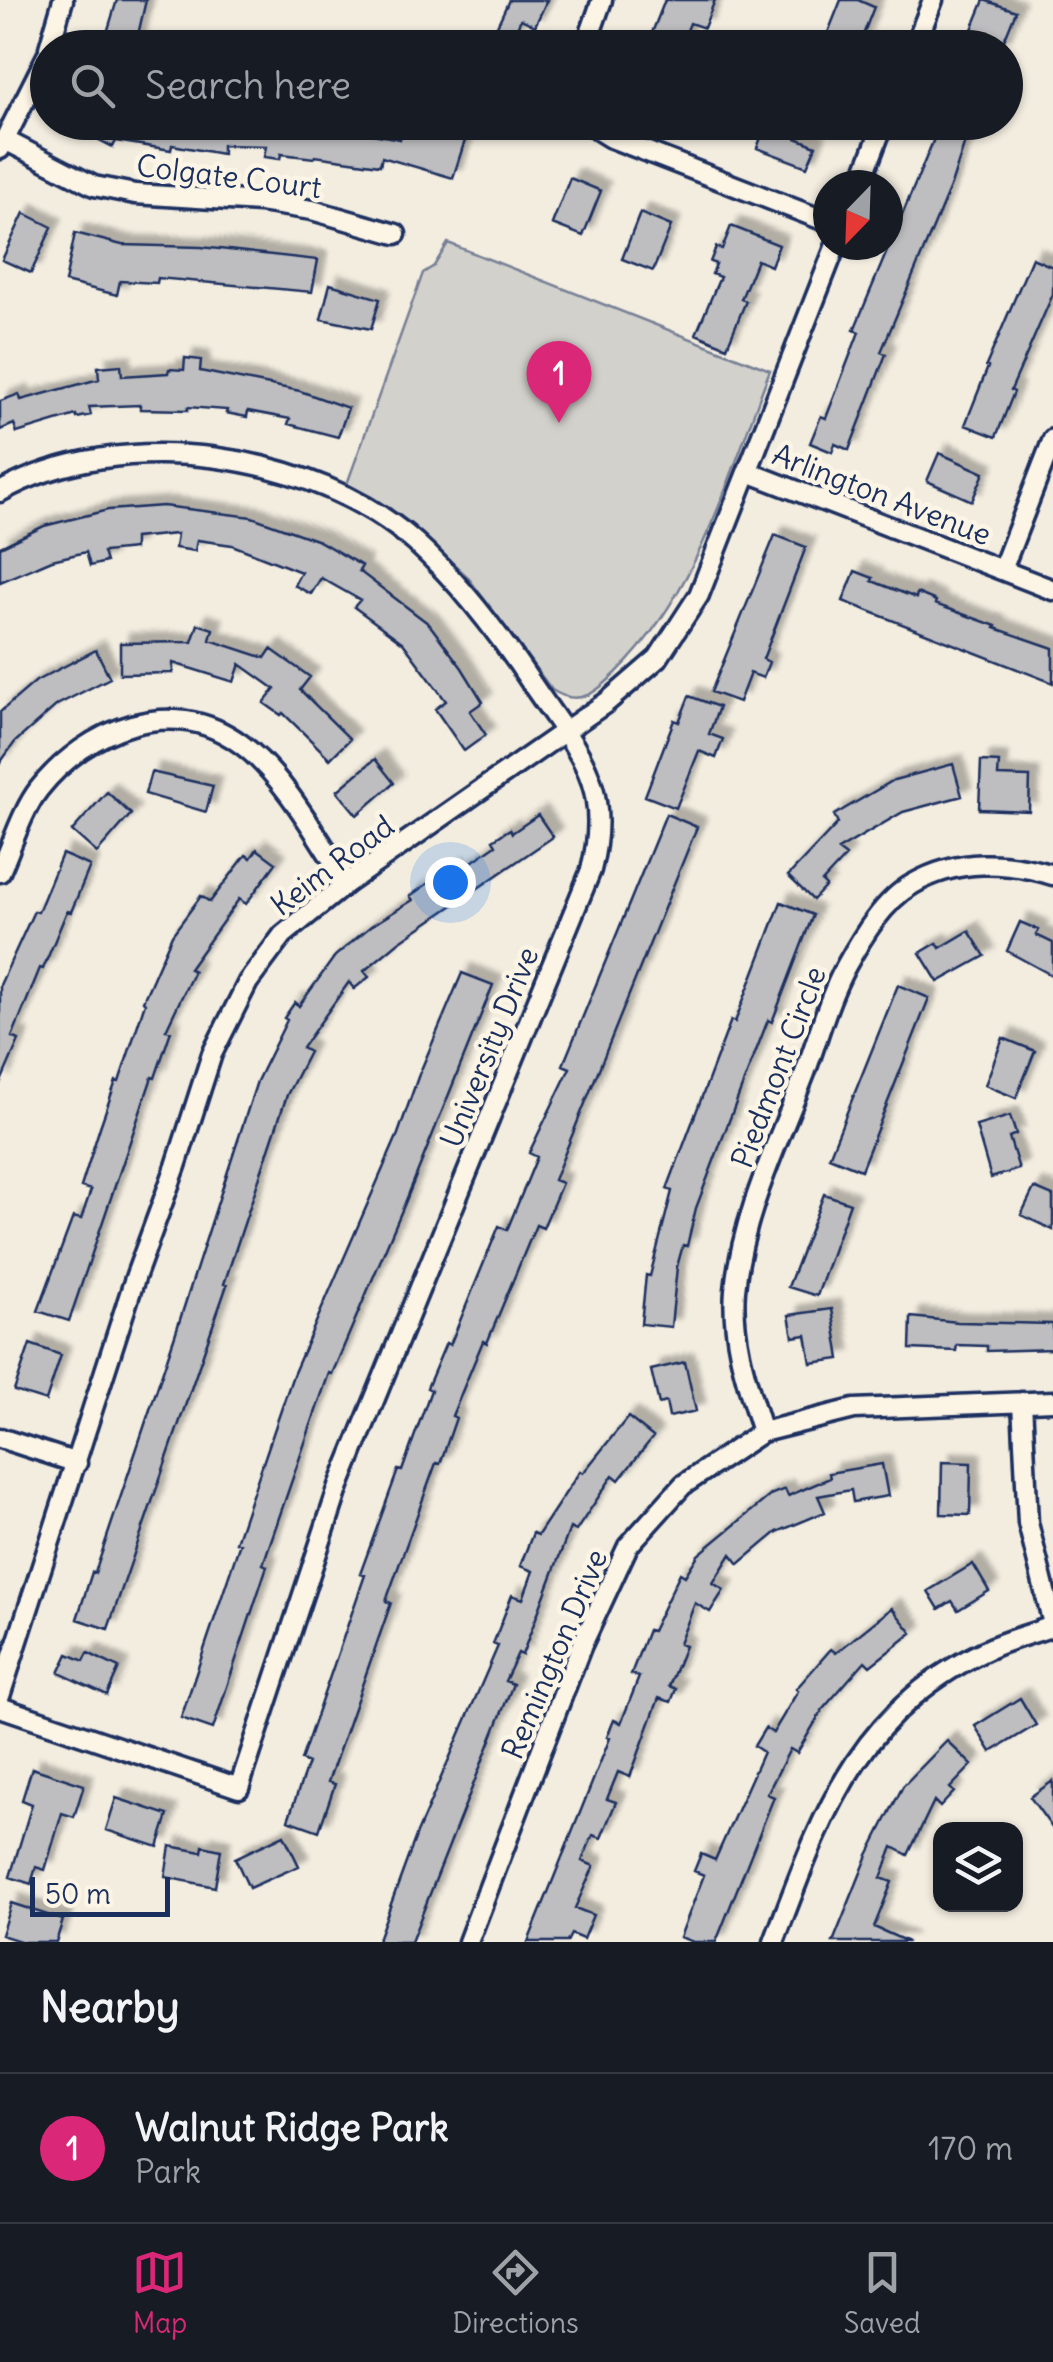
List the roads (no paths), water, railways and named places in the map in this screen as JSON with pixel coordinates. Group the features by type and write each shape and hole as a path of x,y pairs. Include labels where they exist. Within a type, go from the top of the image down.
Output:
{"street":[{"path":"55,30 64,0"},
{"path":"591,30 602,0"},
{"path":"921,30 932,0"},
{"path":"3,144 30,88"},
{"path":"619,140 813,216"},
{"path":"866,170 877,140"},
{"name":"Colgate Court","path":"3,144 94,186 135,194 260,202 312,210 396,234"},
{"name":"Keim Road","path":"0,1696 212,1054 248,982 283,935 347,882 626,688 658,658 699,595 830,260"},
{"path":"1002,570 1053,439"},
{"name":"University Drive","path":"0,492 20,481 83,460 203,455 289,474 356,502 414,541 466,596 520,665 584,763 598,796 600,836 591,870 338,1486 239,1788 0,1708"},
{"name":"Arlington Avenue","path":"748,472 1053,590"},
{"path":"0,872 37,791 83,745 123,726 178,720 214,729 254,755 288,795 347,882"},
{"name":"Piedmont Circle","path":"762,1432 738,1354 735,1294 744,1234 845,968 878,916 911,884 942,872 981,864 1014,864 1053,876"},
{"name":"Remington Drive","path":"468,1942 581,1647 628,1546 683,1484 762,1432 854,1409 1053,1401"},
{"path":"774,1942 833,1796 898,1710 961,1664 1053,1625 1028,1523 1022,1402"},
{"path":"0,1438 77,1462"}],"place":[{"name":"Walnut Ridge Park","path":"559,423"}]}
